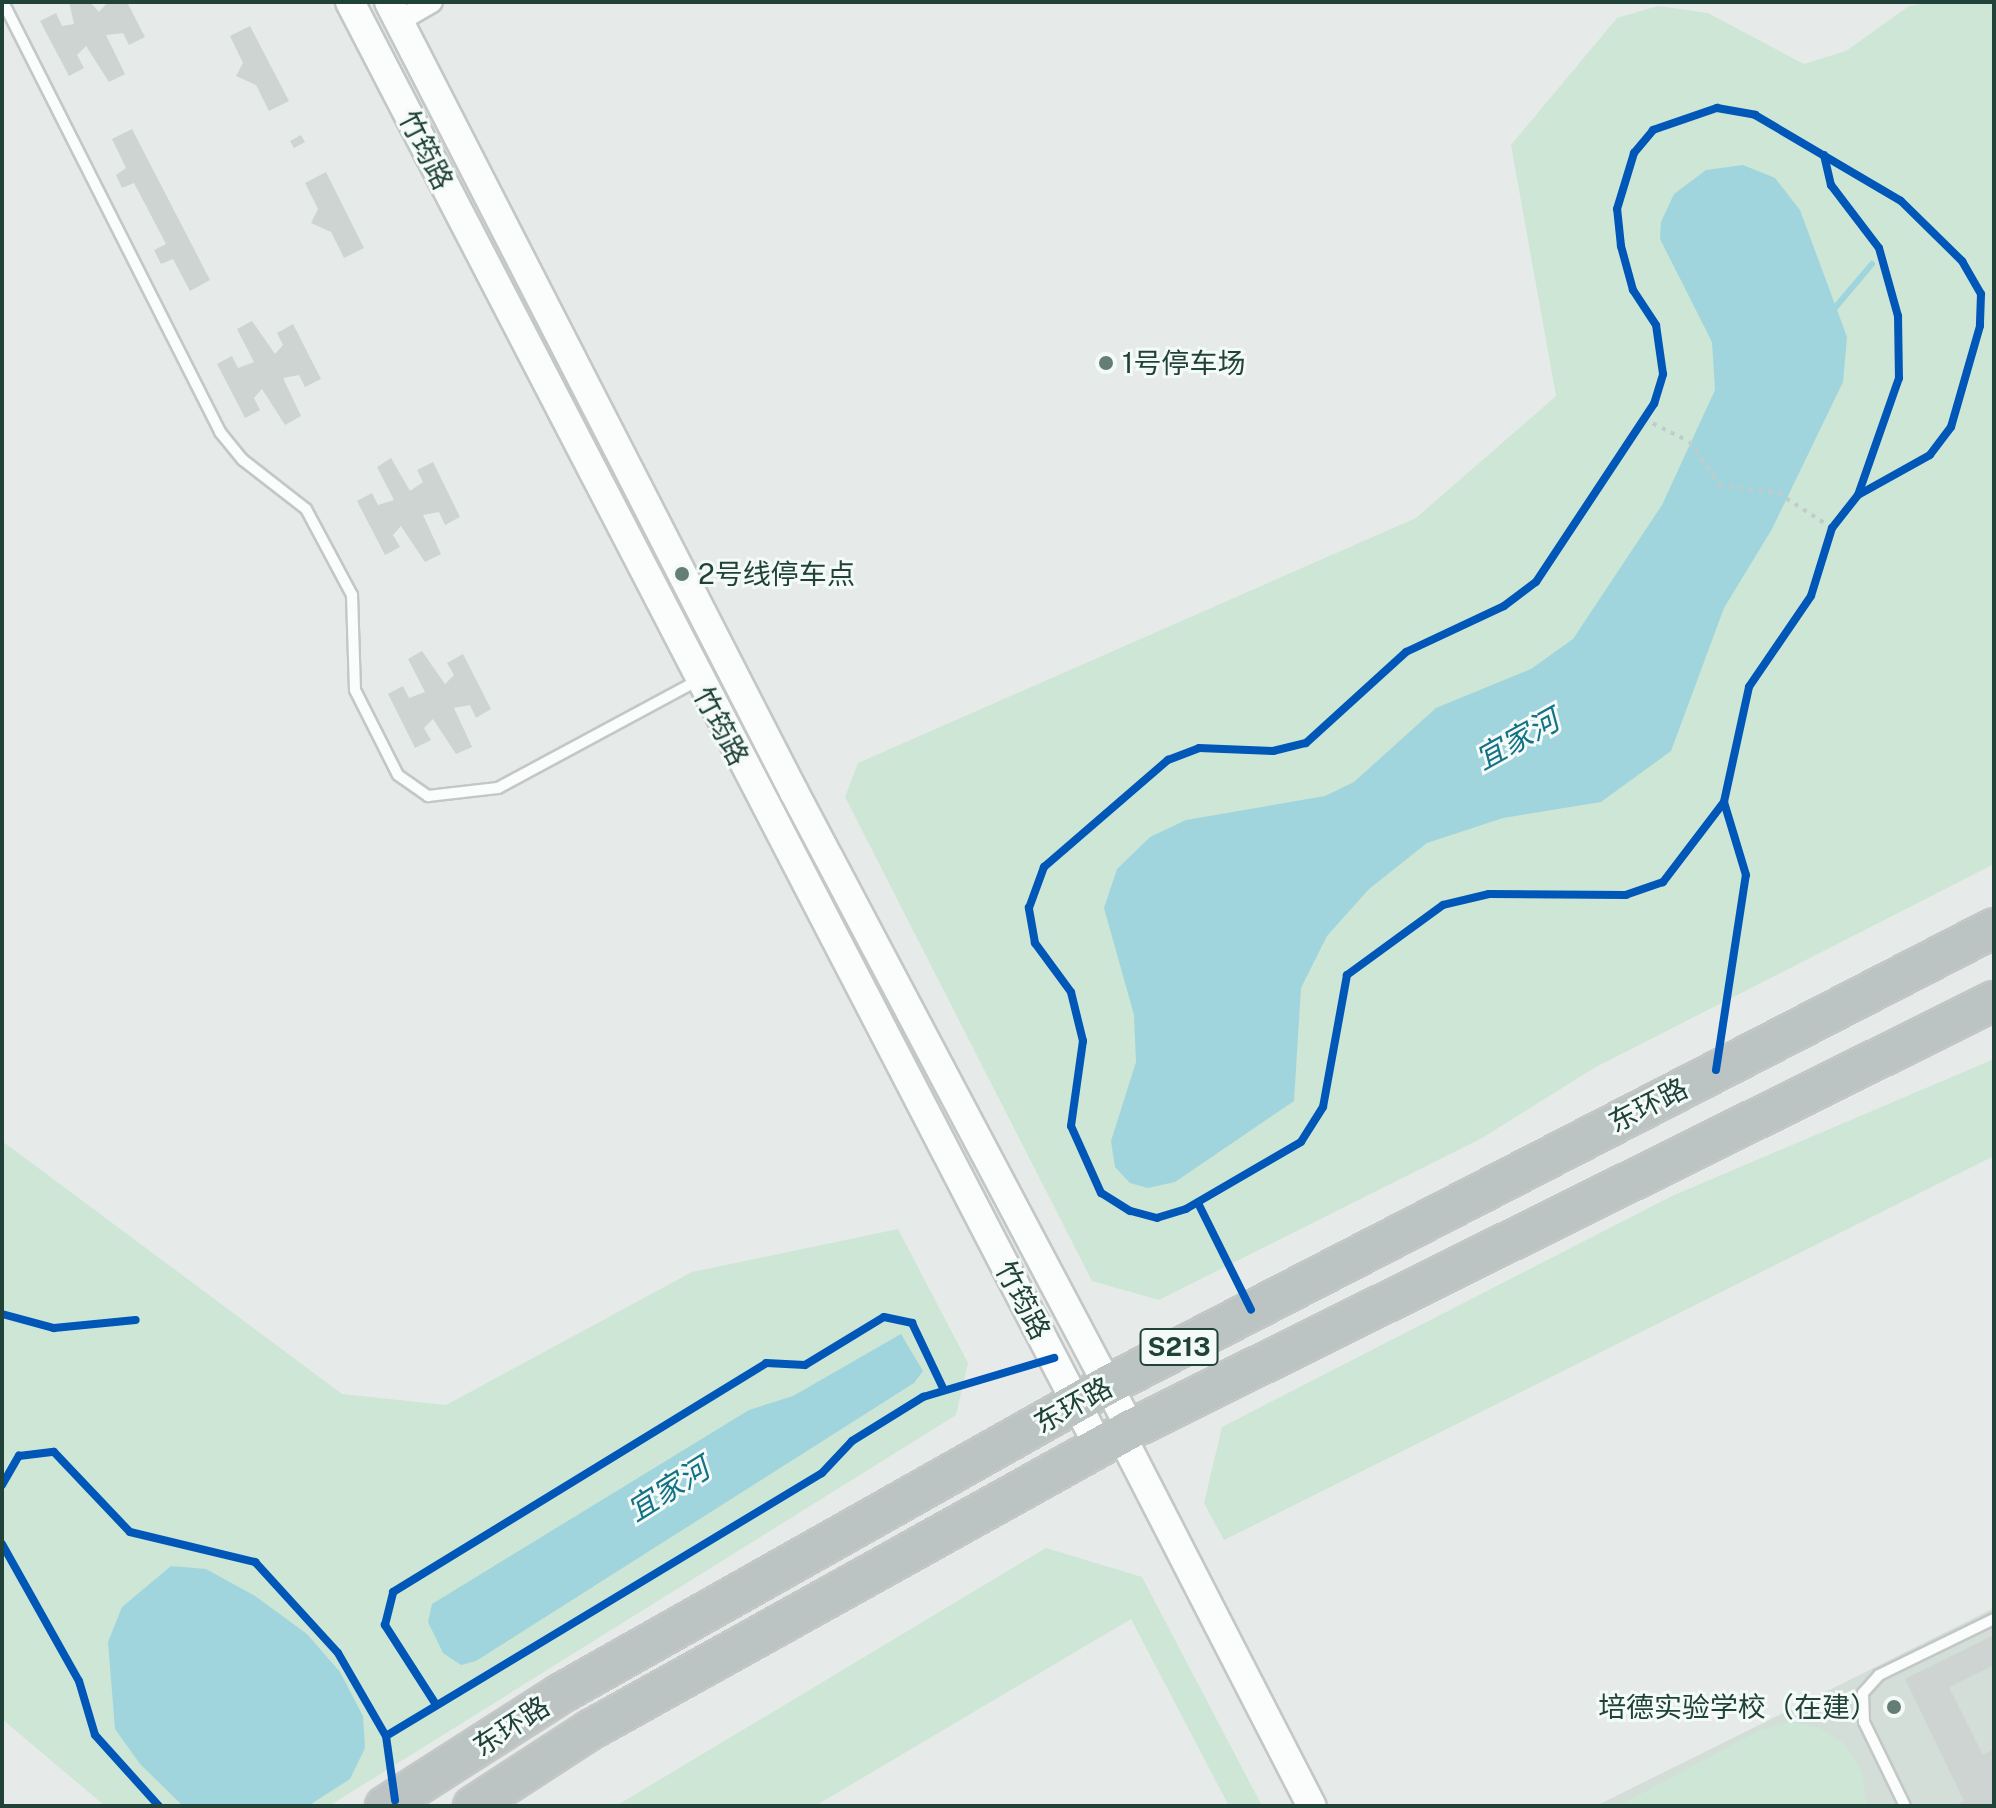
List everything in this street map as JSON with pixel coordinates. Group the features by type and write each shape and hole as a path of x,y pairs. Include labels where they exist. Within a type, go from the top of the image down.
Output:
{"highway":[{"path":"1935,957 1994,911"},
{"name":"东环路","path":"385,1806 560,1694 1092,1394 1994,928"},
{"name":"东环路","path":"473,1806 590,1730 1117,1437 1984,1008"}],"main road":[{"name":"竹筠路","path":"350,2 697,681 1117,1437 1312,1806"},
{"name":"竹筠路","path":"394,12 787,779 1092,1394"}],"street":[{"path":"394,12 432,2"}],"lane":[{"path":"3,2 220,432 243,460 306,509 352,595 355,690 398,775 428,796 498,788 697,681"},
{"path":"1905,1806 1864,1722 1863,1693 1879,1675 1994,1619"}],"path":[{"path":"1636,431 1654,404"},
{"path":"1644,419 1690,442 1719,485 1778,493 1832,528"},
{"path":"1827,541 1840,517"}],"shaded area":[{"name":"培德实验学校（在建）","path":"1994,1608 1994,1806 1596,1806"}],"green space":[{"path":"1934,2 1994,2 1994,864 1594,1068 1482,1138 1159,1300 1092,1281 845,797 858,763 1416,518 1556,396 1511,145 1617,18 1658,6 1708,13 1804,64 1846,51 1909,6"},
{"path":"1994,1059 1994,1156 1224,1540 1204,1503 1222,1427 1672,1196"},
{"path":"2,1141 342,1394 446,1405 692,1272 898,1229 968,1363 956,1415 329,1806 105,1806 2,1719"},
{"path":"1046,1548 1142,1577 1262,1806 1229,1806 1131,1619 815,1806 616,1806"},
{"path":"1790,1722 1820,1728 1846,1745 1862,1772 1866,1806 1618,1806 1760,1730"}],"water":[{"path":"1743,165 1775,178 1800,210 1847,337 1843,382 1772,529 1724,608 1671,751 1601,802 1503,818 1427,843 1369,889 1327,936 1301,988 1294,1101 1175,1182 1148,1188 1130,1183 1115,1167 1111,1141 1136,1062 1134,1015 1104,908 1117,869 1150,837 1186,820 1325,796 1354,782 1436,708 1531,669 1573,639 1662,505 1715,390 1712,342 1660,239 1661,222 1674,194 1706,170"},
{"path":"901,1334 923,1371 914,1383 476,1661 461,1665 443,1653 428,1622 432,1604 749,1410 793,1396"},
{"path":"171,1566 206,1569 255,1596 307,1634 340,1672 363,1716 365,1748 350,1779 308,1806 183,1806 140,1764 115,1729 108,1642 122,1607"}],"building":[{"path":"69,2 90,2 99,12 108,2 127,2 145,37 129,45 123,33 106,35 125,74 109,82 86,46 77,55 84,68 69,76 40,21 56,13 62,26 74,24"},
{"path":"250,26 289,101 269,111 256,85 236,76 243,63 230,36"},
{"path":"132,129 210,280 190,291 173,259 161,264 154,250 166,244 134,183 122,188 116,175 126,168 112,139"},
{"path":"301,135 305,142 294,148 290,141"},
{"path":"326,172 364,248 344,258 331,232 311,223 318,209 305,183"},
{"path":"252,321 275,354 283,345 277,333 293,324 321,379 305,387 299,375 283,378 301,416 285,425 262,389 254,398 260,410 245,418 217,364 232,356 238,368 254,362 237,329"},
{"path":"391,458 410,491 423,482 417,470 433,462 460,517 445,525 439,512 423,515 441,554 425,562 401,526 393,535 400,547 385,555 357,501 372,493 378,505 394,500 377,467"},
{"path":"422,651 445,684 454,675 447,663 463,654 491,709 476,718 470,705 454,708 472,747 456,754 433,719 424,728 431,740 415,748 388,694 403,686 409,698 425,692 408,659"},
{"path":"1994,1635 1994,1665 1949,1687 1983,1755 1994,1749 1994,1806 1954,1806 1964,1801 1905,1679"}],"waterway":[{"name":"宜家河","path":"1834,309 1872,264"}],"cycle path":[{"path":"1717,108 1755,115 1901,201 1962,261 1981,294 1980,326 1951,427 1930,455 1858,495 1832,528 1811,596 1749,687 1724,802 1663,882 1626,895 1489,894 1443,905 1347,975 1323,1107 1301,1142 1186,1209 1157,1218 1130,1211 1101,1193 1071,1126 1083,1041 1071,992 1035,943 1029,908 1044,867 1168,760 1199,748 1273,751 1306,743 1406,652 1504,606 1536,582 1654,404 1663,374 1656,325 1633,290 1621,246 1617,209 1634,153 1653,130 1717,108"},
{"path":"1824,155 1831,185 1879,248 1898,316 1899,378 1858,495"},
{"path":"1716,1070 1746,875 1724,802"},
{"path":"1198,1203 1251,1310"},
{"path":"2,1314 54,1328 136,1320"},
{"path":"435,1703 385,1625 393,1592 766,1363 805,1365 884,1317 912,1323 943,1388"},
{"path":"386,1736 822,1473 852,1441 923,1397 1054,1358"},
{"path":"2,1485 19,1456 54,1452 130,1532 255,1562 338,1653 386,1736 395,1800"},
{"path":"2,1544 79,1681 95,1735 159,1806"}],"place":[{"name":"1号停车场","path":"1106,363"},
{"name":"2号线停车点","path":"682,574"},
{"name":"培德实验学校（在建）","path":"1894,1707"}]}
